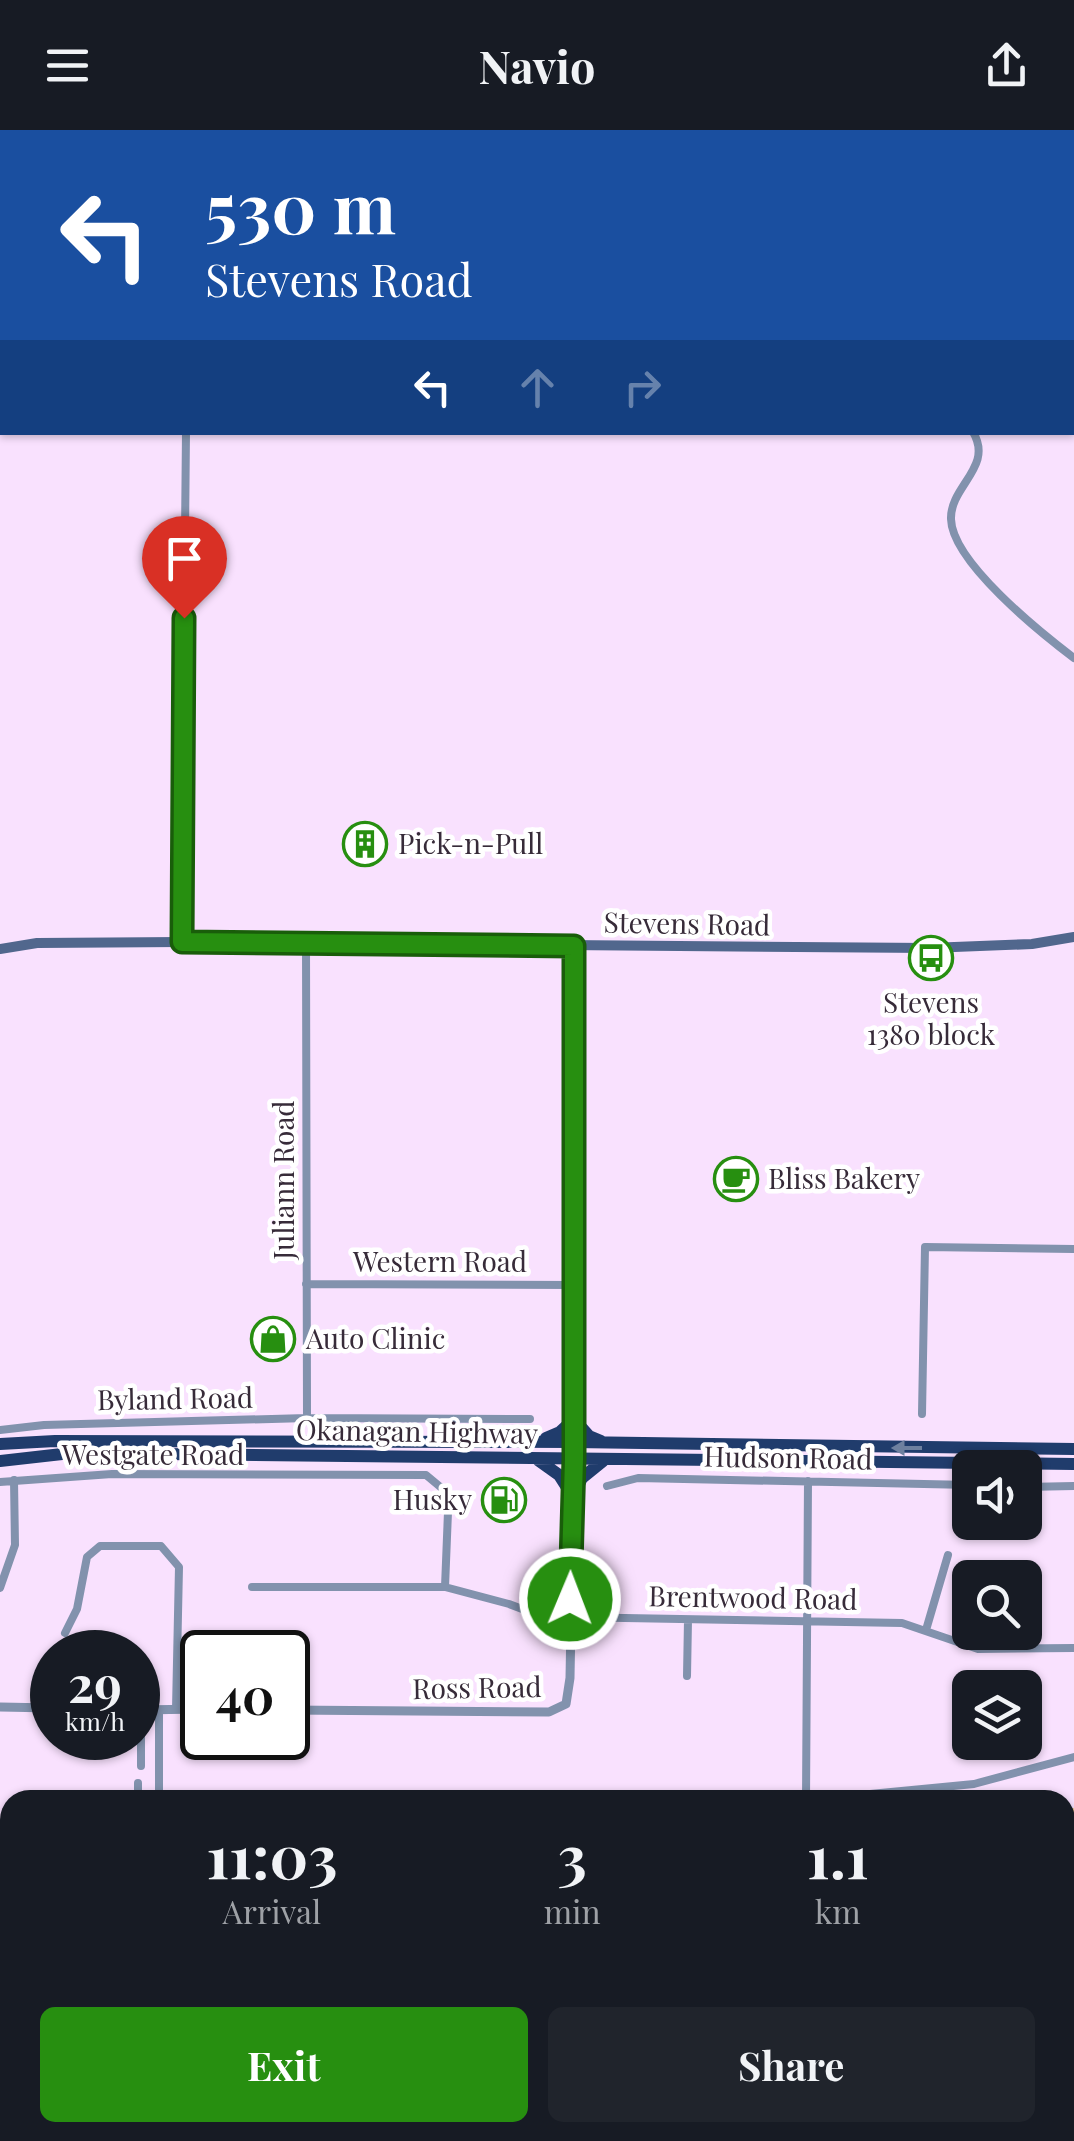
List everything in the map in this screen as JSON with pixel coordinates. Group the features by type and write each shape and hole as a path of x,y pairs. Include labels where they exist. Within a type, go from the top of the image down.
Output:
{"highway":[{"path":"539,1442 560,1432 574,1419 590,1436 603,1442"},
{"name":"Okanagan Highway","path":"0,1444 603,1442 1074,1449"},
{"name":"Okanagan Highway","path":"0,1462 71,1453 1074,1464"},
{"path":"536,1458 560,1475 573,1498"},
{"path":"573,1498 582,1478 606,1459"}],"main road":[{"name":"Stevens Road","path":"0,949 36,943 182,942 929,948 1032,944 1074,937"}],"street":[{"path":"182,942 186,435"},
{"path":"974,435 978,459 952,511 956,537 974,564 1021,616 1074,658"},
{"name":"Juliann Road","path":"306,942 307,1418"},
{"name":"Ross Road","path":"310,1710 549,1712 566,1704 570,1678 574,1459 574,946"},
{"path":"922,1414 925,1247 1074,1249"},
{"name":"Western Road","path":"306,1284 574,1284"},
{"name":"Byland Road","path":"0,1430 44,1425 307,1418 530,1419"},
{"name":"Westgate Road","path":"0,1482 112,1474 426,1475 444,1490 448,1512 445,1586"},
{"name":"Hudson Road","path":"606,1486 638,1478 952,1485"},
{"path":"0,1588 15,1544 14,1480"},
{"path":"807,1790 808,1481"},
{"path":"1042,1486 1074,1486"},
{"path":"66,1630 77,1609 87,1557 100,1546 161,1546 179,1567 176,1709"},
{"path":"926,1630 948,1555"},
{"name":"Brentwood Road","path":"252,1587 445,1586 549,1619 569,1616 902,1623 978,1649 1074,1648"},
{"path":"688,1620 688,1676"},
{"path":"0,1707 30,1708"},
{"path":"160,1710 180,1709"},
{"path":"911,1790 974,1784 1074,1757"},
{"path":"141,1760 141,1766"},
{"path":"159,1760 159,1790"},
{"path":"138,1783 138,1790"}],"place":[{"name":"Pick-n-Pull","path":"365,844"},
{"name":"Stevens 1380 block","path":"931,958"},
{"name":"Bliss Bakery","path":"736,1179"},
{"name":"Auto Clinic","path":"273,1339"},
{"name":"Husky","path":"504,1500"}],"route":[{"path":"184,618 182,942 574,946 574,1459 570,1599"}]}
